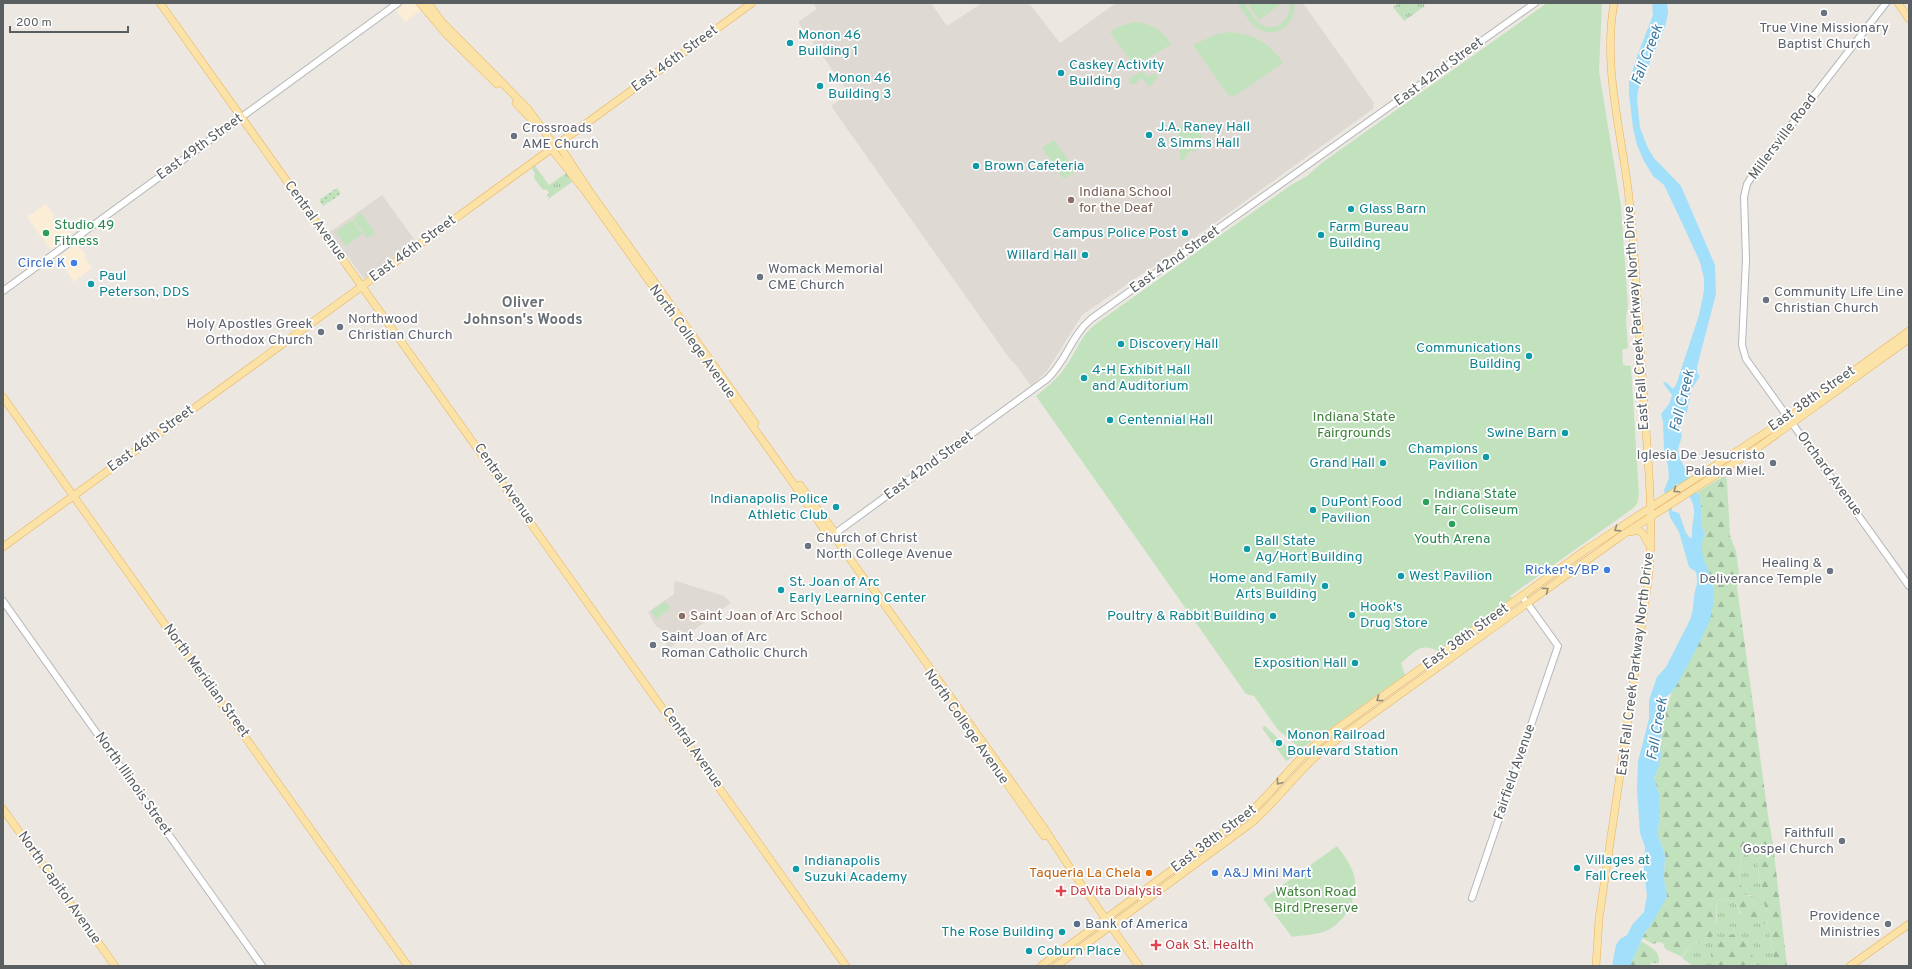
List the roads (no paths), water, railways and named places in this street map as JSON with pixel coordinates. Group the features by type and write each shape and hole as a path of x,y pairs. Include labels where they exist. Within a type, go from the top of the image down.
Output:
{"main road":[{"name":"Central Avenue","path":"160,3 846,966"},
{"name":"North College Avenue","path":"420,3 446,34 539,126"},
{"name":"North College Avenue","path":"428,3 442,22 528,109 555,146 561,148 588,189 833,530 833,535 863,577 869,590 1066,867 1074,874 1139,966"},
{"name":"East 46th Street","path":"3,547 752,3"},
{"name":"East Fall Creek Parkway North Drive","path":"1596,966 1599,918 1617,806 1648,582 1651,549 1648,469 1629,204 1611,83 1610,37 1614,3"},
{"path":"1898,3 1909,18"},
{"name":"East 38th Street","path":"1056,966 1254,821 1274,802 1302,769 1322,751 1621,536 1721,471 1909,331"},
{"name":"East 38th Street","path":"1041,966 1247,815 1263,800 1297,761 1315,745 1522,596 1660,500 1716,464 1790,420 1909,338"},
{"name":"North Meridian Street","path":"3,397 408,966"},
{"path":"1621,536 1638,530 1643,534 1651,549"},
{"name":"North Capitol Avenue","path":"3,809 115,966"},
{"path":"1850,966 1909,924"}],"street":[{"name":"East 49th Street","path":"3,291 398,3"},
{"name":"East 42nd Street","path":"833,535 1047,379 1061,362 1076,335 1091,319 1535,3"},
{"name":"Millersville Road","path":"1748,363 1744,356 1742,345 1746,259 1744,197 1747,184 1886,3"},
{"name":"Orchard Avenue","path":"1748,363 1909,586"},
{"path":"1522,596 1527,603"},
{"name":"North Illinois Street","path":"3,601 262,966"},
{"name":"Fairfield Avenue","path":"1472,898 1558,646 1527,603"}],"water":[{"name":"Fall Creek","path":"1652,3 1667,3 1668,13 1665,27 1638,90 1637,99 1640,128 1648,148 1654,158 1681,186 1715,265 1716,294 1697,367 1697,373 1700,376 1691,390 1687,412 1680,426 1682,436 1678,449 1679,456 1697,494 1700,495 1702,527 1705,534 1702,542 1702,549 1704,561 1712,580 1713,599 1710,620 1692,658 1674,689 1663,699 1662,705 1664,717 1660,747 1661,751 1654,778 1659,794 1660,810 1658,835 1665,855 1664,878 1667,897 1651,925 1645,932 1630,966 1612,966 1616,945 1620,939 1627,935 1632,925 1644,912 1647,896 1644,869 1645,847 1640,833 1637,789 1638,761 1649,719 1649,700 1657,677 1666,667 1690,620 1697,580 1696,572 1689,567 1679,532 1670,517 1664,490 1669,478 1668,466 1664,451 1663,422 1661,414 1669,404 1672,395 1663,383 1666,382 1673,389 1676,385 1699,315 1704,291 1704,279 1700,262 1664,185 1653,176 1644,161 1637,145 1633,128 1629,82 1653,15","holes":["1677,484 1680,485 1688,494 1694,509 1692,537 1690,538 1686,533 1679,513 1672,511 1673,489"]}],"place":[{"name":"True Vine Missionary Baptist Church","path":"1824,13"},
{"name":"Monon 46 Building 1","path":"790,43"},
{"name":"Caskey Activity Building","path":"1061,73"},
{"name":"Monon 46 Building 3","path":"820,86"},
{"name":"J.A. Raney Hall & Simms Hall","path":"1149,135"},
{"name":"Crossroads AME Church","path":"514,136"},
{"name":"Brown Cafeteria","path":"976,166"},
{"name":"Indiana School for the Deaf","path":"1071,200"},
{"name":"Glass Barn","path":"1351,209"},
{"name":"Studio 49 Fitness","path":"46,233"},
{"name":"Campus Police Post","path":"1185,233"},
{"name":"Farm Bureau Building","path":"1321,235"},
{"name":"Willard Hall","path":"1085,255"},
{"name":"Circle K","path":"74,263"},
{"name":"Womack Memorial CME Church","path":"760,277"},
{"name":"Paul Peterson, DDS","path":"91,284"},
{"name":"Community Life Line Christian Church","path":"1766,300"},
{"name":"Northwood Christian Church","path":"340,327"},
{"name":"Holy Apostles Greek Orthodox Church","path":"321,332"},
{"name":"Discovery Hall","path":"1121,344"},
{"name":"Communications Building","path":"1529,356"},
{"name":"4-H Exhibit Hall and Auditorium","path":"1084,378"},
{"name":"Centennial Hall","path":"1110,420"},
{"name":"Swine Barn","path":"1565,433"},
{"name":"Champions Pavilion","path":"1486,457"},
{"name":"Grand Hall","path":"1383,463"},
{"name":"Iglesia De Jesucristo Palabra Miel.","path":"1773,463"},
{"name":"Indiana State Fair Coliseum","path":"1426,502"},
{"name":"Indianapolis Police Athletic Club","path":"836,507"},
{"name":"DuPont Food Pavilion","path":"1313,510"},
{"name":"Youth Arena","path":"1452,524"},
{"name":"Church of Christ North College Avenue","path":"808,546"},
{"name":"Ball State Ag/Hort Building","path":"1247,549"},
{"name":"Ricker's/BP","path":"1607,570"},
{"name":"Healing & Deliverance Temple","path":"1830,571"},
{"name":"West Pavilion","path":"1401,576"},
{"name":"Home and Family Arts Building","path":"1325,586"},
{"name":"St. Joan of Arc Early Learning Center","path":"781,590"},
{"name":"Hook's Drug Store","path":"1352,615"},
{"name":"Saint Joan of Arc School","path":"682,616"},
{"name":"Poultry & Rabbit Building","path":"1273,616"},
{"name":"Saint Joan of Arc Roman Catholic Church","path":"653,645"},
{"name":"Exposition Hall","path":"1355,663"},
{"name":"Monon Railroad Boulevard Station","path":"1279,743"},
{"name":"Faithfull Gospel Church","path":"1842,841"},
{"name":"Villages at Fall Creek","path":"1577,868"},
{"name":"Indianapolis Suzuki Academy","path":"796,869"},
{"name":"Taqueria La Chela","path":"1149,873"},
{"name":"A&J Mini Mart","path":"1215,873"},
{"name":"DaVita Dialysis","path":"1061,891"},
{"name":"Bank of America","path":"1077,924"},
{"name":"Providence Ministries","path":"1888,924"},
{"name":"The Rose Building","path":"1062,932"},
{"name":"Oak St. Health","path":"1156,945"},
{"name":"Coburn Place","path":"1029,951"}],"district":[{"name":"Oliver Johnson's Woods","path":"523,312"}],"park label":[{"name":"Indiana State Fairgrounds","path":"1354,426"},
{"name":"Watson Road Bird Preserve","path":"1316,900"}]}
